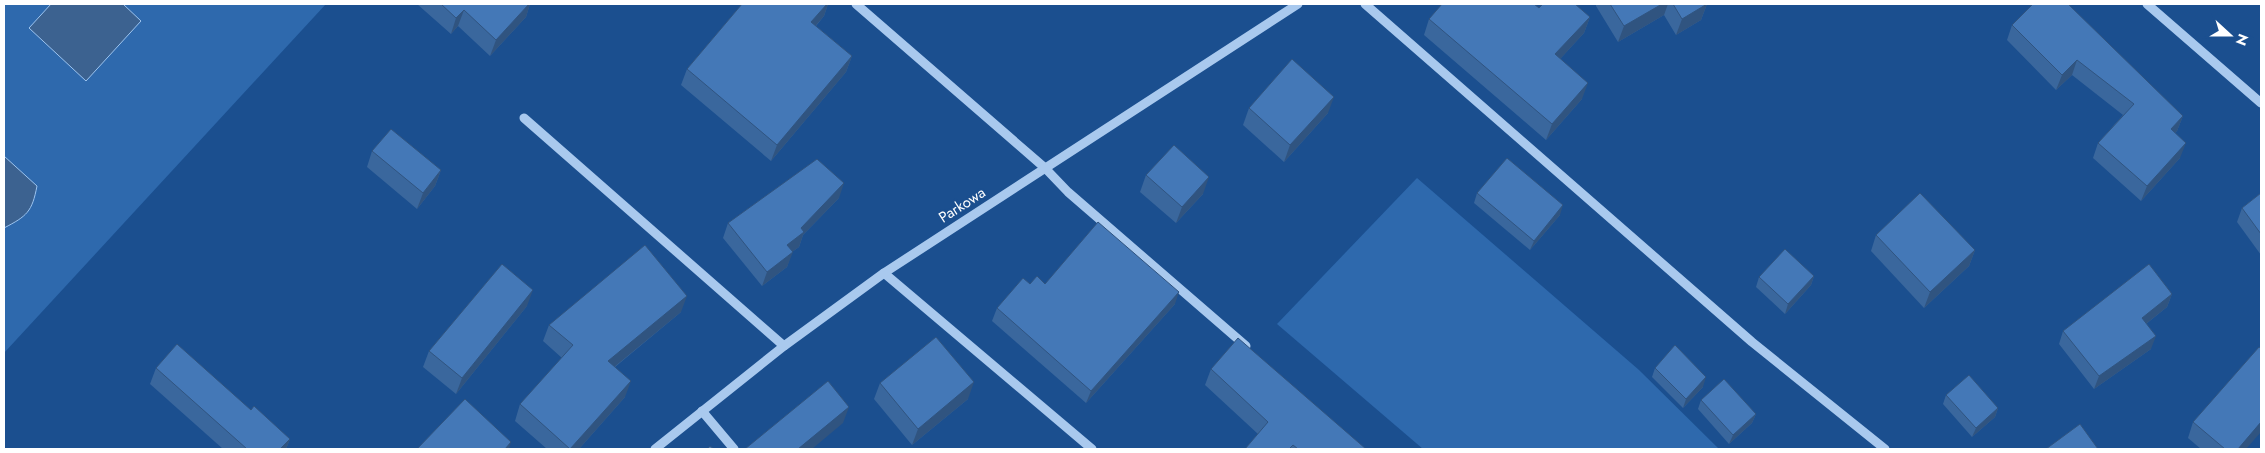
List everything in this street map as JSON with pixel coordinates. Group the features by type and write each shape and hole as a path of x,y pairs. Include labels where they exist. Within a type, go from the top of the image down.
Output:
{"street":[{"path":"856,4 1045,168 1068,192 1254,353"},
{"name":"Parkowa","path":"654,449 784,346 884,273 1298,4"},
{"path":"1365,4 1752,342 1885,449"},
{"path":"2147,4 2261,103"},
{"path":"524,118 784,346"},
{"path":"884,273 1092,449"},
{"path":"702,411 734,449"}],"shaded area":[{"path":"4,4 326,4 4,353"},
{"path":"51,4 123,4 141,21 86,81 29,28"},
{"path":"4,156 37,186 33,202 27,212 4,228"},
{"path":"1417,178 1639,370 1719,449 1423,449 1277,324"}],"building":[{"path":"441,4 529,4 496,40 464,10 456,18"},
{"path":"742,4 827,4 811,22 852,56 777,145 687,69"},
{"path":"1442,4 1534,4 1539,8 1543,4 1575,4 1590,17 1555,54 1588,83 1552,124 1429,19"},
{"path":"1610,4 1662,4 1624,26"},
{"path":"1673,4 1707,4 1682,19"},
{"path":"2033,4 2068,4 2183,116 2171,129 2186,143 2147,186 2098,143 2134,104 2077,60 2062,75 2012,25"},
{"path":"1292,59 1334,97 1290,145 1249,108"},
{"path":"391,129 441,170 423,193 372,151"},
{"path":"1174,145 1209,177 1182,207 1146,175"},
{"path":"1507,158 1563,205 1534,241 1477,193"},
{"path":"817,159 844,183 801,228 804,232 787,245 793,252 767,272 728,223"},
{"path":"1920,193 1975,250 1930,292 1876,235"},
{"path":"2261,193 2261,234 2242,208"},
{"path":"1098,222 1179,292 1091,391 997,308 1023,278 1030,284 1037,276 1045,284"},
{"path":"645,245 687,296 608,361 631,381 570,449 520,404 573,345 549,325"},
{"path":"1785,249 1814,276 1788,304 1759,277"},
{"path":"502,264 533,290 462,378 429,351"},
{"path":"2149,264 2172,294 2142,318 2156,336 2099,376 2063,331"},
{"path":"936,337 974,382 918,429 880,383"},
{"path":"1238,338 1366,449 1298,449 1293,445 1289,449 1245,449 1268,422 1211,369"},
{"path":"177,344 251,410 254,406 290,439 280,449 247,449 156,368"},
{"path":"1675,345 1706,377 1686,399 1655,368"},
{"path":"2259,347 2261,348 2261,422 2238,449 2225,449 2193,422"},
{"path":"1969,375 1998,408 1976,428 1946,395"},
{"path":"1724,379 1756,414 1733,435 1701,400"},
{"path":"828,381 849,407 798,449 745,449"},
{"path":"465,399 511,442 505,449 417,449"},
{"path":"2080,424 2098,449 2046,449"}]}
